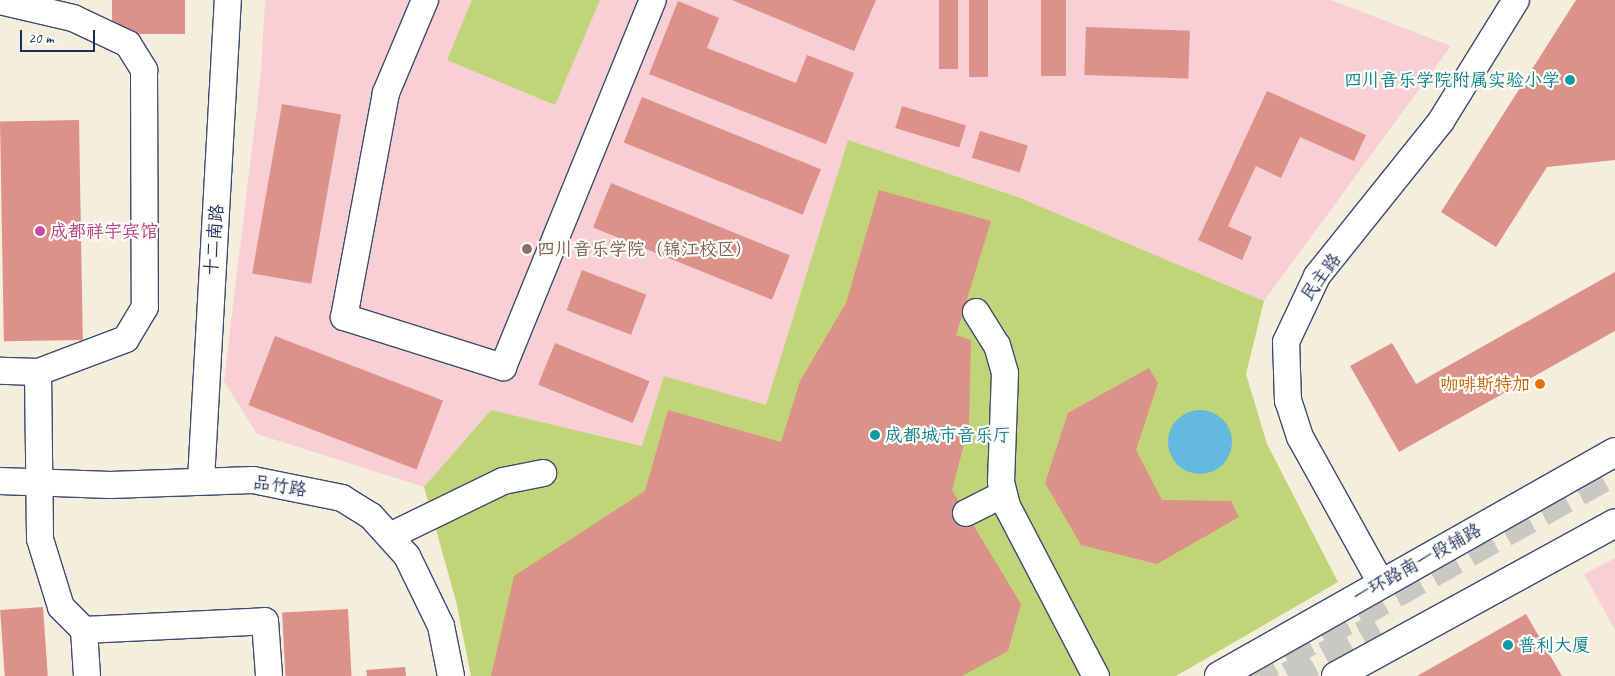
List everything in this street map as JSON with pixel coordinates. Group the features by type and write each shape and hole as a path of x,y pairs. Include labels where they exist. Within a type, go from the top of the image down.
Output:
{"main road":[{"name":"一环路南一段辅路","path":"1219,676 1615,452"},
{"path":"1336,676 1615,523"}],"street":[{"name":"十二南路","path":"200,480 228,0"},
{"path":"425,0 386,93 344,317 503,368 653,0"},
{"name":"民主路","path":"1381,583 1300,437 1287,393 1286,342 1317,276 1441,120 1516,0"},
{"path":"0,1 73,18 120,40 128,44 144,70 145,308 126,339 38,372 0,371"},
{"path":"976,312 997,345 1005,373 1004,494 1096,676"},
{"path":"38,372 40,539 58,598 84,630 87,676"},
{"path":"392,535 503,481 543,473"},
{"name":"品竹路","path":"0,481 40,484 254,480 342,498 392,535 440,626 451,676"},
{"path":"966,513 1004,494"},
{"path":"84,630 265,621 269,676"}],"shaded area":[{"name":"四川音乐学院（锦江校区）","path":"265,0 1331,0 1451,46 1264,301 1018,197 848,140 766,406 664,376 642,446 491,410 424,487 257,434 224,381 261,73"},
{"path":"1615,558 1615,630 1584,574"}],"green space":[{"path":"472,0 600,0 555,105 447,60"},
{"path":"848,140 1018,197 1264,301 1246,374 1267,444 1338,582 1176,676 471,676 456,601 424,487 491,410 642,446 664,376 766,405"}],"water":[{"path":"1200,410 1212,412 1223,419 1230,430 1232,442 1230,454 1223,465 1212,472 1200,474 1188,472 1177,465 1170,454 1168,442 1170,430 1177,419 1188,412"}],"building":[{"path":"112,0 185,0 185,34 112,34"},
{"path":"732,0 876,0 854,51"},
{"path":"939,0 958,0 958,69 939,69"},
{"path":"969,0 988,0 988,77 969,77"},
{"path":"1041,0 1066,0 1066,76 1041,76"},
{"name":"四川音乐学院附属实验小学","path":"1576,0 1615,0 1615,160 1547,167 1496,247 1441,212"},
{"path":"678,1 719,18 707,48 796,83 807,55 854,73 826,144 649,74"},
{"path":"1086,27 1190,31 1188,79 1084,75"},
{"path":"1267,91 1366,135 1354,161 1300,137 1281,178 1256,166 1228,226 1252,237 1242,260 1198,240"},
{"path":"642,97 821,169 803,215 624,142"},
{"path":"282,104 341,114 311,284 252,273"},
{"path":"902,106 966,126 959,148 895,128"},
{"name":"成都祥宇宾馆","path":"79,120 83,340 4,341 0,121"},
{"path":"980,131 1028,146 1020,172 972,158"},
{"path":"611,183 790,255 772,300 593,228"},
{"name":"成都城市音乐厅","path":"879,190 991,221 956,335 971,340 969,425 952,490 1021,604 1008,651 962,676 491,676 514,576 645,491 668,410 781,442 800,381 846,303"},
{"path":"582,270 646,295 631,335 567,310"},
{"path":"1615,272 1615,331 1399,452 1350,366 1392,343 1416,384"},
{"path":"275,336 443,401 417,470 248,405"},
{"path":"555,343 650,381 633,423 538,385"},
{"path":"1149,368 1158,383 1136,450 1162,500 1231,501 1239,517 1157,564 1081,545 1045,483 1068,413"},
{"path":"43,607 48,676 5,676 0,610"},
{"path":"348,609 352,676 285,676 282,612"},
{"name":"普利大厦","path":"1526,614 1562,676 1417,676"},
{"path":"405,667 406,676 367,676 366,670"}],"tunnel":[{"path":"1248,676 1615,472"},
{"path":"1288,676 1377,627"}],"place":[{"name":"四川音乐学院附属实验小学","path":"1570,80"},
{"name":"成都祥宇宾馆","path":"40,231"},
{"name":"四川音乐学院（锦江校区）","path":"527,249"},
{"name":"咖啡斯特加","path":"1540,384"},
{"name":"成都城市音乐厅","path":"875,435"},
{"name":"普利大厦","path":"1508,645"}]}
